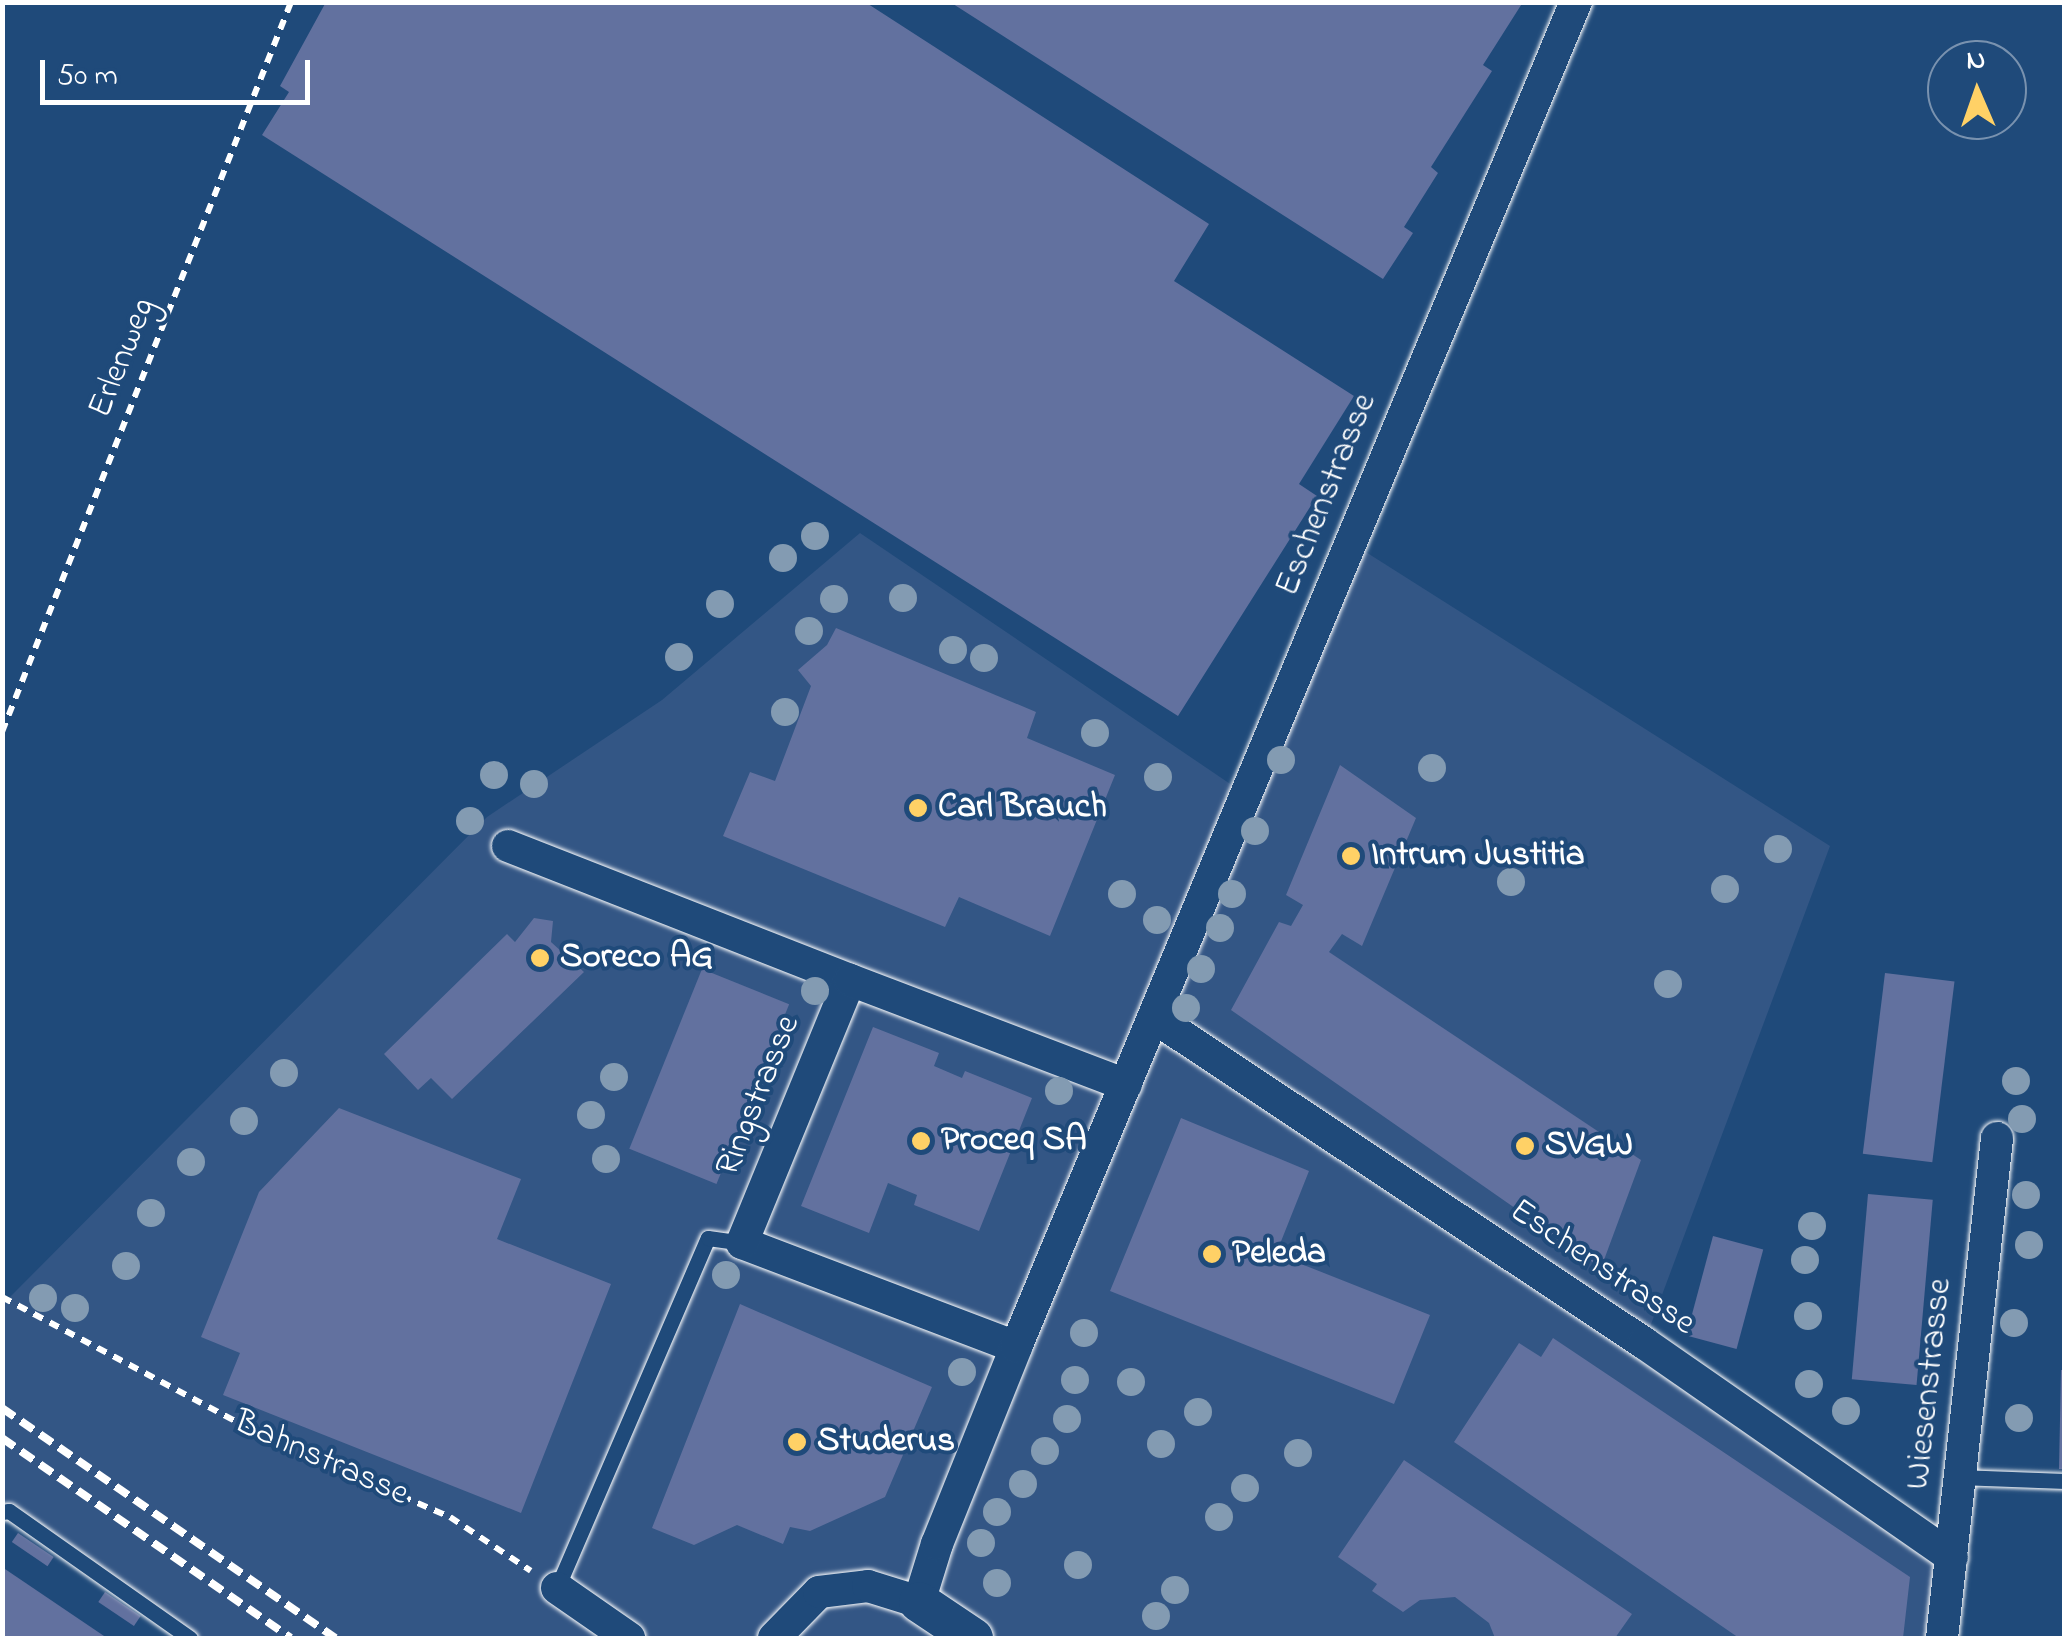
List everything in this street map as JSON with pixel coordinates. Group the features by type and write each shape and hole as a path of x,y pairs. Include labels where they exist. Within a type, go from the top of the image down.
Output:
{"street":[{"name":"Eschenstrasse","path":"919,1602 937,1544 1016,1347 1576,2"},
{"path":"508,846 1126,1085"},
{"name":"Ringstrasse","path":"742,1243 850,980"},
{"name":"Eschenstrasse","path":"1155,1018 1627,1332 1952,1557"},
{"name":"Wiesenstrasse","path":"1942,1638 1997,1138"},
{"path":"742,1243 1016,1347"},
{"path":"774,1638 819,1592 868,1586 919,1602 973,1638"},
{"path":"558,1588 629,1638"}],"lane":[{"path":"558,1588 708,1238 742,1243"},
{"path":"1959,1478 2064,1480"},
{"path":"2,1512 9,1511 190,1638"}],"path":[{"name":"Erlenweg","path":"2,732 291,2"},
{"name":"Bahnstrasse","path":"2,1297 269,1439 450,1517 558,1588"}],"shaded area":[{"path":"860,533 1248,796 1350,542 1830,846 1644,1343 1952,1557 1942,1638 190,1638 3,1507 3,1297 8,1299 487,817 662,700"}],"building":[{"path":"326,2 865,2 1209,224 1174,281 1354,396 1299,484 1317,496 1178,716 262,135 289,92 280,86"},
{"path":"950,2 1523,2 1483,65 1492,71 1431,167 1438,173 1404,227 1413,233 1383,279"},
{"name":"Carl Brauch","path":"836,628 1036,712 1027,738 1115,775 1050,936 959,897 945,927 723,836 750,772 775,781 811,686 798,670 827,645"},
{"path":"1340,765 1416,818 1362,946 1342,934 1329,952 1641,1160 1601,1268 1231,1010 1279,922 1291,926 1303,905 1286,895"},
{"path":"534,918 553,921 551,942 584,972 452,1099 431,1078 418,1090 384,1054 507,934 515,942"},
{"path":"702,969 789,1004 716,1184 629,1149"},
{"path":"1885,973 1954,982 1932,1162 1863,1154"},
{"name":"Proceq SA","path":"873,1027 939,1053 934,1066 962,1078 965,1071 1032,1098 979,1231 914,1205 917,1195 888,1183 869,1233 801,1206"},
{"path":"339,1108 521,1179 497,1239 611,1284 521,1513 223,1395 240,1353 201,1337 259,1192"},
{"path":"1181,1118 1309,1171 1276,1254 1430,1315 1394,1404 1110,1291"},
{"path":"1868,1194 1933,1200 1917,1385 1852,1379"},
{"path":"1713,1236 1763,1249 1737,1349 1686,1335"},
{"name":"Studerus","path":"740,1304 932,1387 885,1497 810,1531 790,1527 783,1544 737,1525 694,1545 652,1528"},
{"path":"1553,1338 1910,1577 1903,1638 1739,1638 1454,1442 1519,1343 1541,1357"},
{"path":"2064,1370 2064,1469 2059,1469"},
{"path":"1404,1460 1632,1614 1615,1638 1495,1638 1489,1623 1455,1597 1420,1600 1403,1612 1372,1591 1377,1584 1338,1557"},
{"path":"18,1533 54,1557 47,1566 12,1542"},
{"path":"2,1567 107,1638 2,1638"},
{"path":"105,1592 141,1616 134,1626 98,1602"}],"railway":[{"path":"2,1408 335,1638"},
{"path":"2,1438 291,1638"}],"place":[{"name":"Carl Brauch","path":"918,808"},
{"name":"Intrum Justitia","path":"1351,856"},
{"name":"Soreco AG","path":"540,958"},
{"name":"Proceq SA","path":"921,1141"},
{"name":"SVGW","path":"1525,1146"},
{"name":"Peleda","path":"1212,1254"},
{"name":"Studerus","path":"797,1442"}]}
